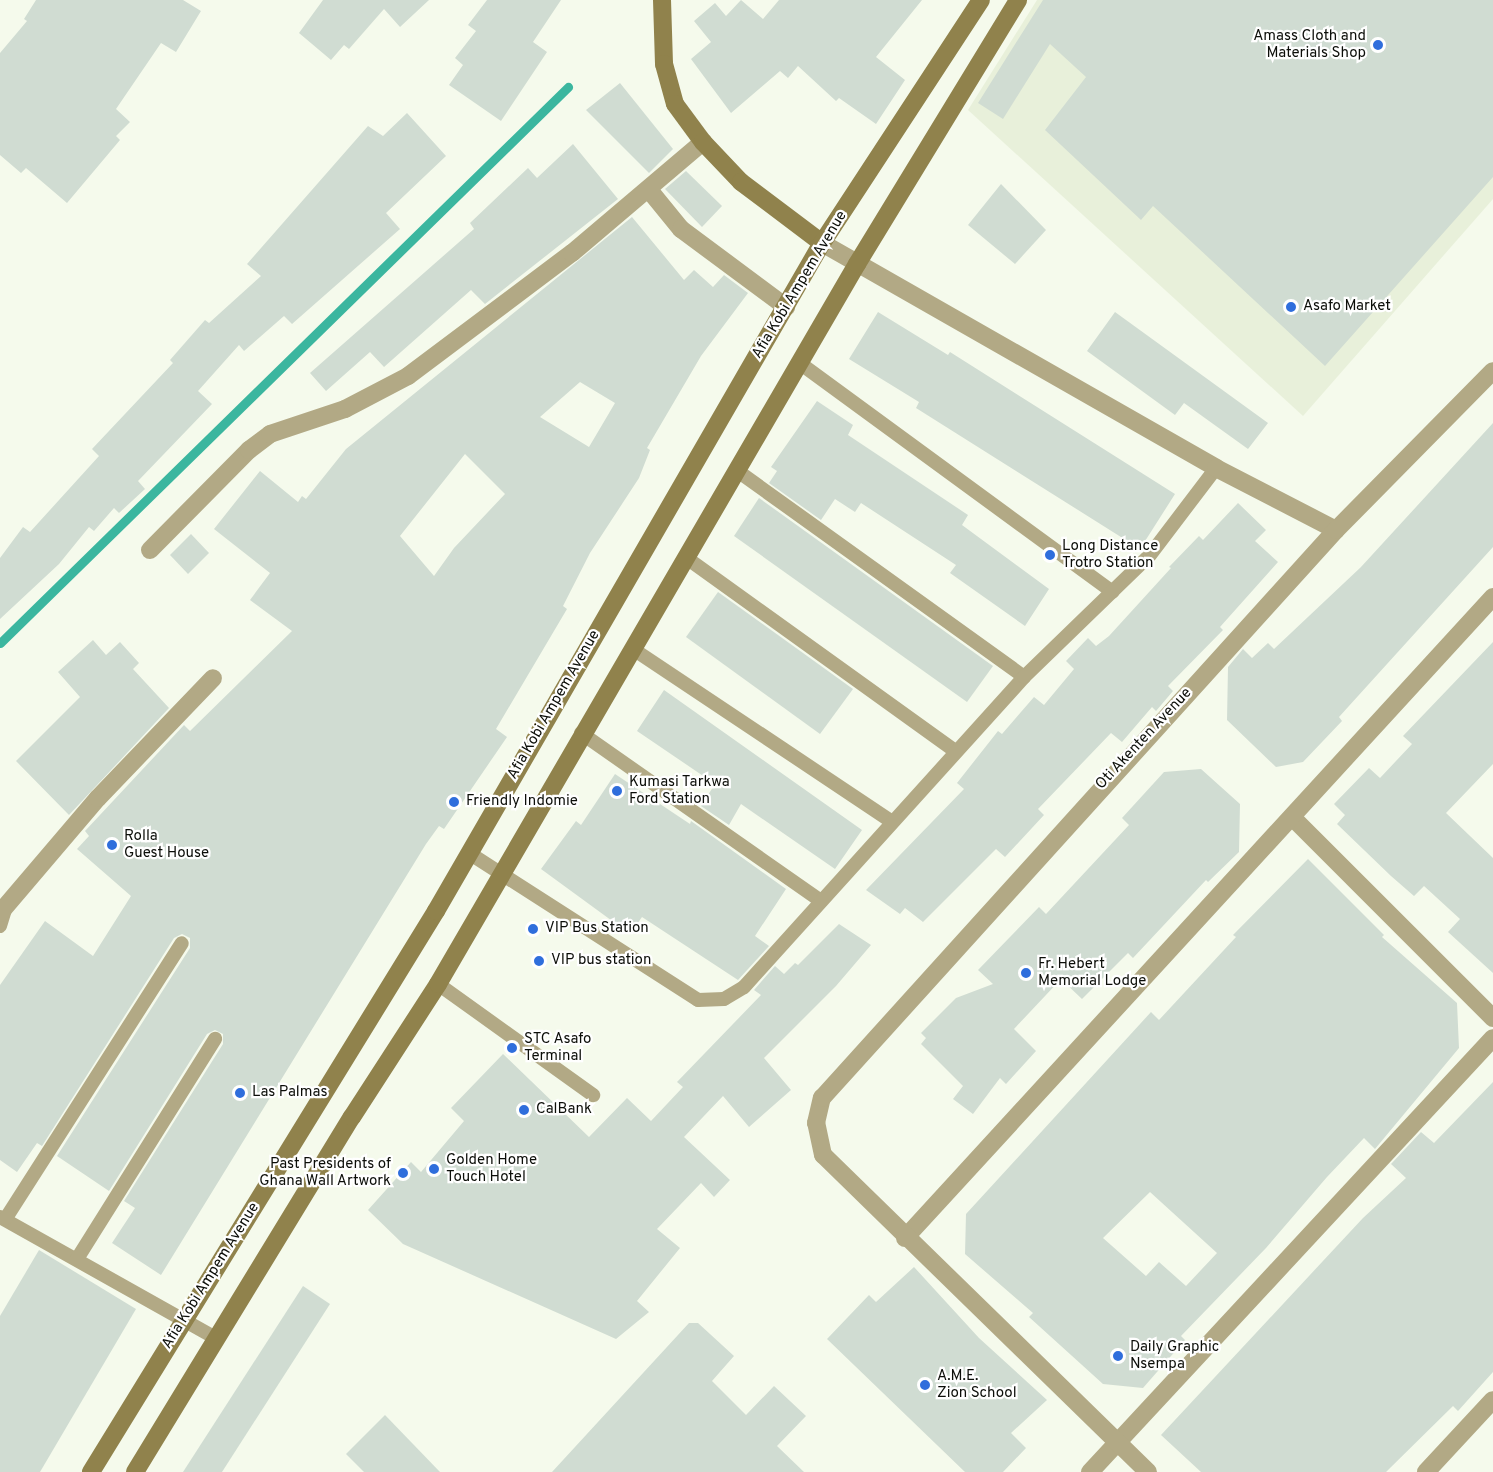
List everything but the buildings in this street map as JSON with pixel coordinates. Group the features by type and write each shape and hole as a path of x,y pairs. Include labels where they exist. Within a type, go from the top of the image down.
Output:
{"main road":[{"path":"662,0 664,64 675,104 703,142 741,182 822,243"},
{"name":"Afia Kobi Ampem Avenue","path":"91,1472 469,853 822,243 981,0"},
{"path":"135,1472 216,1338 438,984 502,876 581,734 739,472 856,264 1018,0"}],"street":[{"path":"150,550 249,450 270,434 345,409 408,376 650,191 703,142"},
{"path":"650,191 681,230 786,307"},
{"path":"822,243 1216,468 1336,530"},
{"name":"Oti Akenten Avenue","path":"905,1238 823,1155 816,1123 822,1098 1336,530 1492,372"},
{"path":"1148,1472 905,1238 1293,818 1493,597"},
{"path":"3,909 98,798 213,678"},
{"path":"1293,818 1493,1018"},
{"path":"1090,1472 1493,1038"},
{"path":"1426,1472 1493,1400"}],"lane":[{"path":"801,364 1112,592"},
{"path":"469,853 698,1000 724,999 744,987 1024,677 1150,555 1216,468"},
{"path":"739,472 1024,677"},
{"path":"688,559 955,751"},
{"path":"633,649 892,822"},
{"path":"581,734 821,902"},
{"path":"0,926 3,909"},
{"path":"182,943 3,1217 216,1338"},
{"path":"438,984 593,1095"},
{"path":"77,1259 215,1039"}],"shaded area":[{"name":"Asafo Market","path":"1037,0 1493,0 1493,199 1303,416 968,110"}],"waterway":[{"path":"0,643 568,87"}],"place":[{"name":"Amass Cloth and Materials Shop","path":"1378,45"},
{"name":"Asafo Market","path":"1291,307"},
{"name":"Long Distance Trotro Station","path":"1050,555"},
{"name":"Kumasi Tarkwa Ford Station","path":"617,791"},
{"name":"Friendly Indomie","path":"454,802"},
{"name":"Rolla Guest House","path":"112,845"},
{"name":"VIP Bus Station","path":"533,929"},
{"name":"VIP bus station","path":"539,961"},
{"name":"Fr. Hebert Memorial Lodge","path":"1026,973"},
{"name":"STC Asafo Terminal","path":"512,1048"},
{"name":"Las Palmas","path":"240,1093"},
{"name":"CalBank","path":"524,1110"},
{"name":"Golden Home Touch Hotel","path":"434,1169"},
{"name":"Past Presidents of Ghana Wall Artwork","path":"403,1173"},
{"name":"Daily Graphic Nsempa","path":"1118,1356"},
{"name":"A.M.E. Zion School","path":"925,1385"}]}
